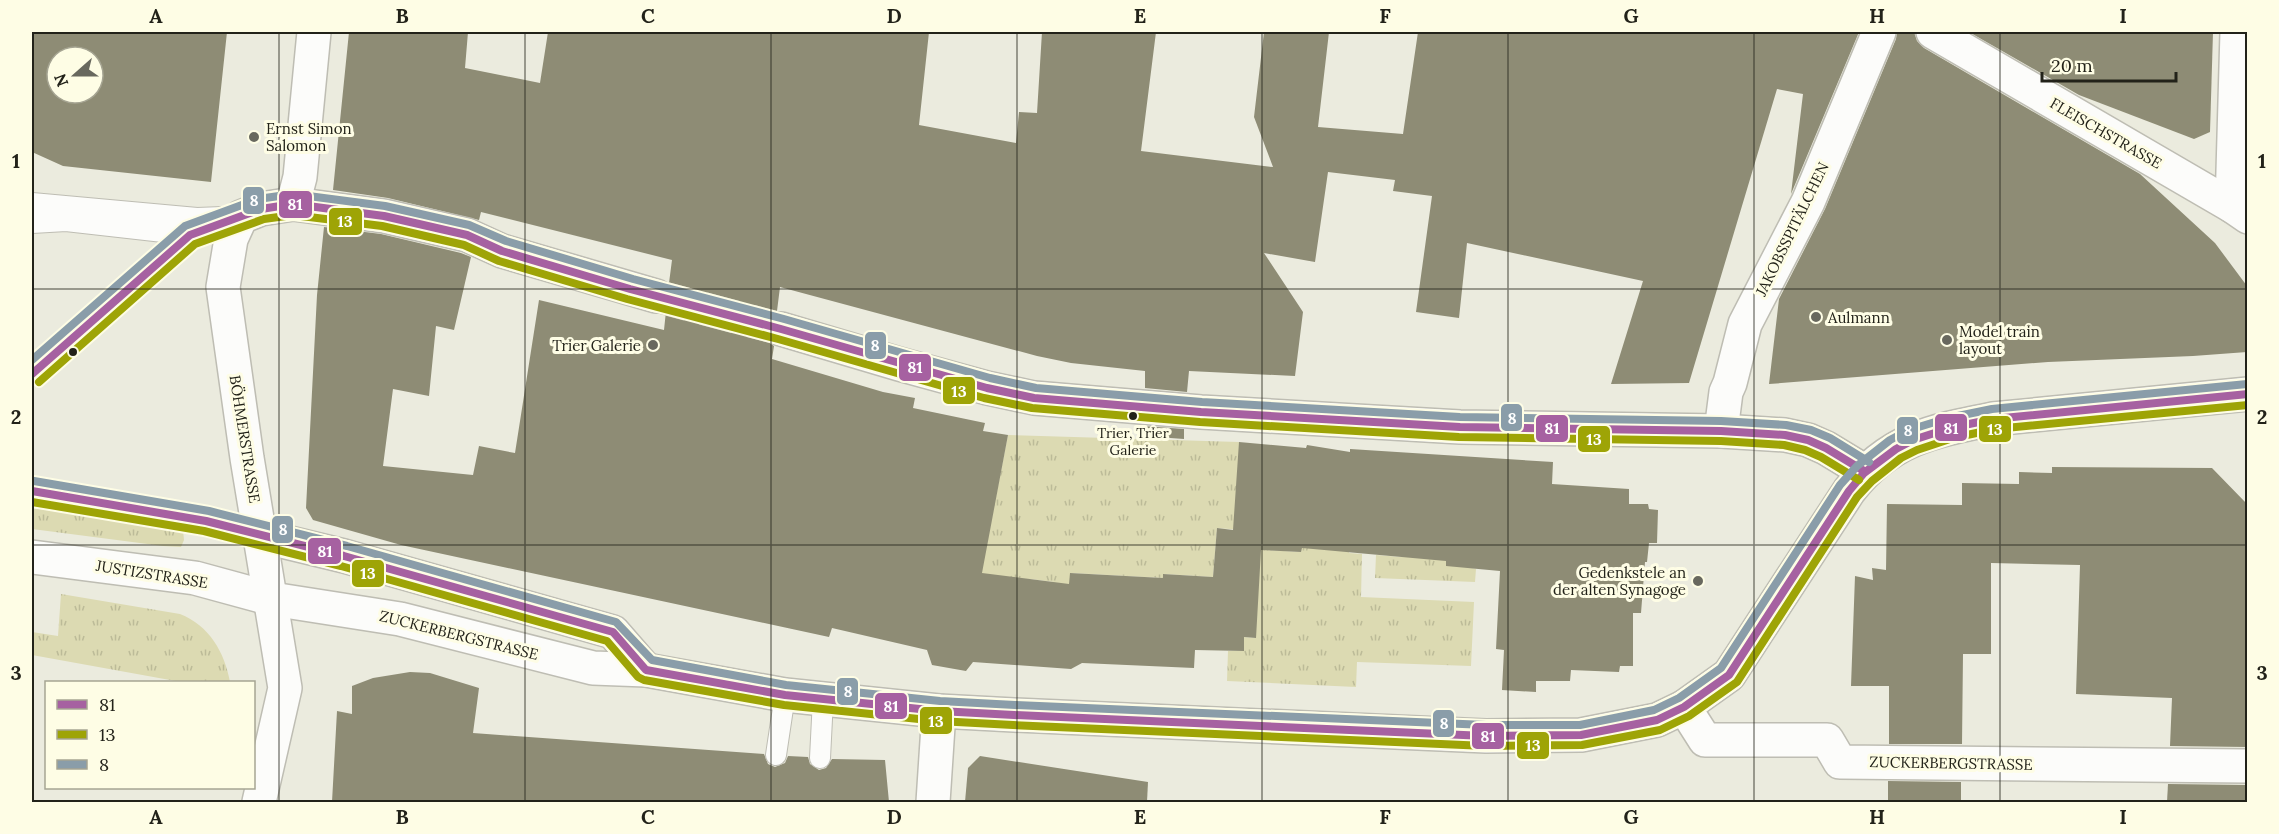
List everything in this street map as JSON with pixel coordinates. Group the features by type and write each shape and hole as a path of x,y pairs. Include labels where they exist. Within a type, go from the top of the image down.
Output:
{"street":[{"path":"293,204 300,177 314,32"},
{"name":"JAKOBSSPITÄLCHEN","path":"1721,431 1725,392 1730,383 1745,324 1808,202 1879,32"},
{"name":"FLEISCHSTRASSE","path":"1933,32 2240,211"},
{"path":"2237,32 2240,211"},
{"path":"241,217 261,209 293,204 384,216 467,235 502,251 656,296"},
{"name":"BÖHMERSTRASSE","path":"241,217 231,239 223,287 247,458 285,688 258,802"},
{"path":"781,329 987,388 1034,398 1460,427 1721,431 1785,435 1808,440 1826,448 1864,471"},
{"name":"ZUCKERBERGSTRASSE","path":"272,599 400,619 593,668 646,670 785,695 823,699 939,711 1486,736 1581,735 1657,720 1684,707 1729,675 1864,471 1906,442 1959,426 1993,419 2247,394"},
{"path":"261,536 344,556 613,632 646,670"},
{"name":"JUSTIZSTRASSE","path":"32,557 195,578 272,599"},
{"name":"ZUCKERBERGSTRASSE","path":"1684,707 1705,740 1827,740 1840,762 2247,766"},
{"path":"933,802 939,711"}],"lane":[{"path":"32,202 197,218 241,217"},
{"path":"32,374 190,235 241,217"},
{"path":"32,223 66,221 190,235"},
{"path":"32,490 206,522 261,536"},
{"path":"776,755 785,695"},
{"path":"820,758 823,699"}],"green space":[{"path":"1008,435 1239,442 1253,531 1217,528 1213,577 1164,574 1163,578 1071,573 1069,587 1054,585 1054,582 1030,579 1025,603 977,593"},
{"path":"32,508 183,530 184,540 181,547 163,546 32,529"},
{"path":"1303,533 1350,537 1349,553 1362,554 1361,597 1474,602 1471,666 1357,662 1356,687 1227,681 1228,651 1244,651 1244,637 1255,638 1251,549 1301,552"},
{"path":"1401,548 1476,569 1475,582 1375,578 1376,555 1401,557"},
{"path":"61,594 180,614 199,625 214,641 228,671 230,681 175,681 32,655 32,632 58,636"}],"building":[{"path":"32,32 227,32 211,182 63,166 32,152"},
{"path":"349,32 468,32 465,68 540,83 548,32 929,32 919,125 1016,143 1019,112 1037,113 1042,32 1156,32 1141,151 1273,167 1254,117 1264,32 1329,32 1318,127 1403,134 1418,32 1859,32 1791,194 1803,94 1777,89 1689,383 1611,384 1643,281 1467,243 1459,318 1416,312 1432,196 1393,191 1395,180 1328,172 1315,262 1264,253 1303,312 1295,376 1189,371 1187,392 1145,388 1145,371 1071,363 1037,356 780,287 777,311 769,315 763,324 763,334 774,346 772,359 883,392 915,398 913,408 985,423 983,431 1008,435 982,573 1069,584 1070,573 1163,578 1163,574 1213,577 1217,528 1233,530 1239,442 1306,448 1307,445 1350,452 1350,449 1553,462 1552,484 1629,489 1629,504 1648,504 1649,509 1658,510 1657,543 1649,543 1647,562 1645,562 1641,613 1633,613 1633,666 1620,666 1619,672 1571,670 1570,681 1536,681 1536,692 1502,690 1504,650 1496,649 1500,571 1446,566 1446,561 1302,548 1301,552 1261,550 1256,638 1244,637 1244,651 1195,650 1194,668 1082,663 1071,669 973,662 966,671 932,665 927,650 832,628 829,637 401,545 313,520 306,508 317,295 324,227 381,234 471,257 454,330 436,326 429,396 393,389 383,466 473,475 479,446 515,453 539,300 664,330 666,311 674,301 674,291 669,283 672,260 481,212 479,220 388,198 333,190"},
{"path":"1897,32 1914,32 1917,41 1924,48 2140,174 2215,243 2247,286 2247,352 2048,362 1769,384 1779,299 1825,209"},
{"path":"1969,32 2213,32 2210,132 2194,139 2079,95"},
{"path":"1143,426 1184,429 1184,439 1143,436"},
{"path":"2052,467 2212,468 2247,504 2247,747 2170,746 2172,698 2076,694 2080,565 1991,563 1991,654 1963,654 1962,744 1889,744 1889,686 1851,686 1855,576 1873,580 1872,568 1886,570 1887,504 1962,505 1962,483 2019,484 2019,472 2052,473"},
{"path":"410,672 430,673 479,688 473,733 764,754 768,764 775,767 785,763 788,756 808,757 810,764 819,770 826,768 832,759 885,760 889,802 332,802 337,711 352,714 352,686 373,678"},
{"path":"980,756 1148,782 1147,802 965,802 968,768"},
{"path":"1888,781 1961,782 1961,802 1888,802"},
{"path":"2168,784 2247,785 2247,802 2167,802"}],"tunnel":[{"path":"656,296 781,329"}],"transit line":[{"name":"8","path":"32,360 185,226 258,199 293,194 385,206 469,225 506,241 633,279 784,319 990,378 1036,388 1202,402 1460,417 1721,421 1786,425 1811,430 1830,438 1869,462"},
{"name":"81","path":"32,374 190,235 261,209 293,204 384,216 467,235 502,251 630,289 781,329 987,388 1034,398 1201,412 1460,427 1721,431 1785,435 1808,440 1826,448 1864,471"},
{"name":"13","path":"39,382 195,244 264,219 293,215 382,226 464,245 499,261 627,299 778,339 984,398 1032,408 1200,422 1459,437 1721,441 1784,445 1821,457 1859,480"},
{"name":"8","path":"34,481 209,511 347,546 616,622 652,660 786,685 940,701 1015,705 1486,725 1580,725 1654,710 1679,698 1721,668 1840,485 1857,466 1890,440 1909,430 1948,418 1992,409 2247,384"},
{"name":"81","path":"32,491 206,521 344,556 613,632 646,670 785,695 939,711 1014,715 1486,736 1581,735 1657,720 1684,707 1729,675 1849,491 1864,473 1896,449 1913,440 1950,428 1993,419 2248,394"},
{"name":"13","path":"32,502 204,531 341,566 607,641 638,677 644,680 784,705 938,721 1013,725 1486,746 1582,745 1660,730 1689,716 1737,682 1857,497 1872,481 1901,458 1953,438 1995,429 2248,405"}],"place":[{"name":"Ernst Simon Salomon","path":"254,137"},
{"name":"Aulmann","path":"1816,317"},
{"name":"Model train layout","path":"1947,340"},
{"name":"Trier Galerie","path":"653,345"},
{"name":"Trier, Trier Galerie","path":"1133,416"},
{"name":"Gedenkstele an der alten Synagoge","path":"1698,581"}]}
